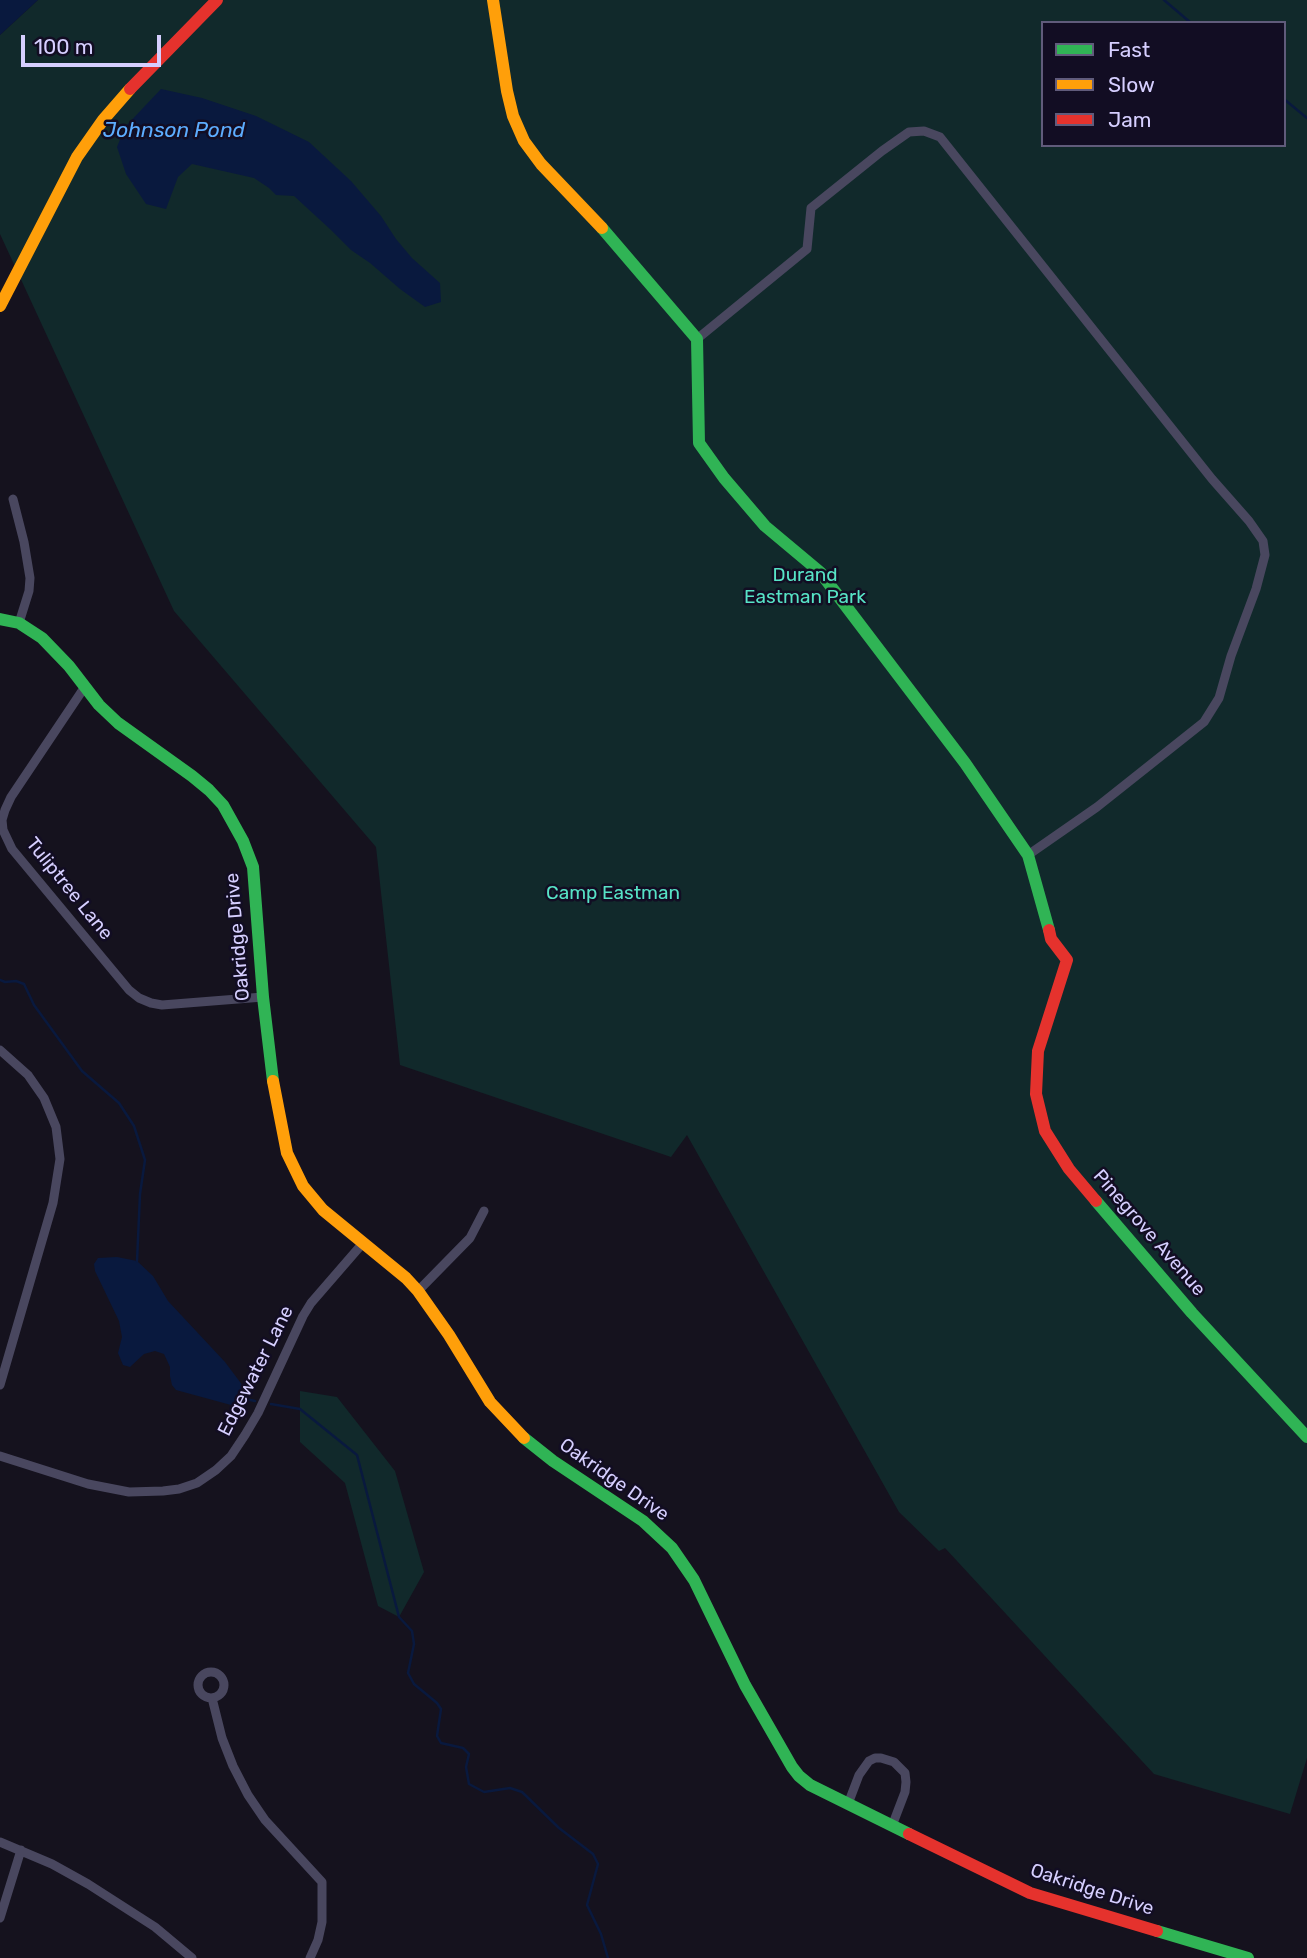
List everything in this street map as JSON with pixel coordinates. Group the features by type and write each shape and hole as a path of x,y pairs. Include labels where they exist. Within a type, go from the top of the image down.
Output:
{"street":[{"path":"0,306 75,161 103,120 137,80 217,0"},
{"path":"493,0 510,103 524,141 541,164 610,237 697,339 699,443 724,478 765,526 820,572 965,763 1028,855 1097,807 1204,722 1219,698 1255,589 1265,555 1263,541 1250,521 1204,468 940,137 924,131 909,132 882,150 811,208 807,249 697,339"},
{"path":"13,499 30,578 29,592 19,623"},
{"name":"Oakridge Drive","path":"0,619 19,623 42,638 58,653 99,705 118,723 209,790 233,821 253,867 262,997 275,1098 282,1136 292,1167 311,1197 323,1210 418,1291 490,1402 520,1435 553,1461 643,1521 672,1548 694,1580 745,1685 792,1767 810,1785 1030,1893 1248,1958"},
{"name":"Tuliptree Lane","path":"84,688 5,810 3,830 12,849 139,998 162,1005 262,997"},
{"name":"Pinegrove Avenue","path":"1028,855 1051,939 1067,960 1038,1051 1036,1094 1045,1131 1069,1169 1192,1313 1307,1437"},
{"path":"0,1050 28,1075 44,1098 56,1127 60,1159 53,1203 0,1385"},
{"path":"418,1291 470,1238 484,1211"},
{"name":"Edgewater Lane","path":"0,1456 88,1484 129,1492 179,1489 197,1483 231,1456 263,1403 311,1303 363,1243"},
{"path":"212,1698 222,1738 248,1795 265,1820 323,1882 322,1922 310,1958"},
{"path":"848,1804 859,1775 869,1761 881,1758 894,1762 905,1773 906,1782 892,1826"},
{"path":"0,1842 76,1877 126,1907 192,1958"},
{"path":"0,1918 21,1850"}],"green space":[{"name":"Durand Eastman Park","path":"38,0 1307,0 1307,1758 1290,1814 1154,1774 945,1548 939,1551 899,1512 687,1135 671,1157 400,1065 376,847 174,611 0,234 0,35"},
{"path":"300,1391 337,1397 395,1471 424,1572 399,1617 378,1606 345,1483 300,1442"}],"water":[{"path":"0,0 38,0 0,35"},
{"name":"Johnson Pond","path":"161,89 202,98 256,116 309,142 351,181 412,258 440,283 441,302 425,307 351,250 294,196 276,195 254,178 192,164 178,177 166,209 146,204 126,174 117,147 125,127"},
{"path":"117,1257 137,1261 153,1276 168,1301 225,1362 243,1386 241,1398 231,1405 176,1390 172,1385 170,1367 164,1354 155,1351 144,1354 130,1367 123,1365 118,1353 122,1337 119,1321 94,1264 98,1258"}],"waterway":[{"path":"1164,0 1189,21"},
{"path":"1286,101 1307,118"},
{"path":"0,980 24,984 34,1005 82,1071 119,1103 134,1126 145,1160 140,1194 137,1261"},
{"path":"241,1398 255,1401"},
{"path":"271,1404 300,1409 357,1455 399,1617 412,1631 414,1644 408,1673 414,1684 441,1709 437,1736 441,1743 463,1748 469,1754 466,1767 469,1784 484,1792 510,1788 522,1792 559,1828 593,1854 598,1864 587,1905 601,1934 608,1958"}],"traffic: fast":[{"path":"602,228 697,339 699,443 724,478 765,526 820,572 965,763 1028,855 1049,930"},
{"path":"0,619 19,623 42,638 69,666 99,705 118,723 192,776 223,805 243,841 253,867 263,997 273,1081"},
{"path":"1096,1201 1192,1313 1307,1437"},
{"path":"524,1438 553,1461 643,1521 672,1548 694,1580 745,1685 799,1776 810,1785 909,1834"},
{"path":"1157,1931 1248,1958"}],"traffic: slow":[{"path":"493,0 507,91 513,116 524,141 541,164 602,228"},
{"path":"0,306 77,157 103,120 130,89"},
{"path":"273,1081 287,1153 303,1186 323,1210 406,1278 418,1291 490,1402 524,1438"}],"traffic: jam":[{"path":"130,89 217,0"},
{"path":"1049,930 1051,939 1067,960 1038,1051 1036,1094 1045,1131 1069,1169 1096,1201"},
{"path":"909,1834 1030,1893 1157,1931"}],"park label":[{"name":"Camp Eastman","path":"613,894"}]}
